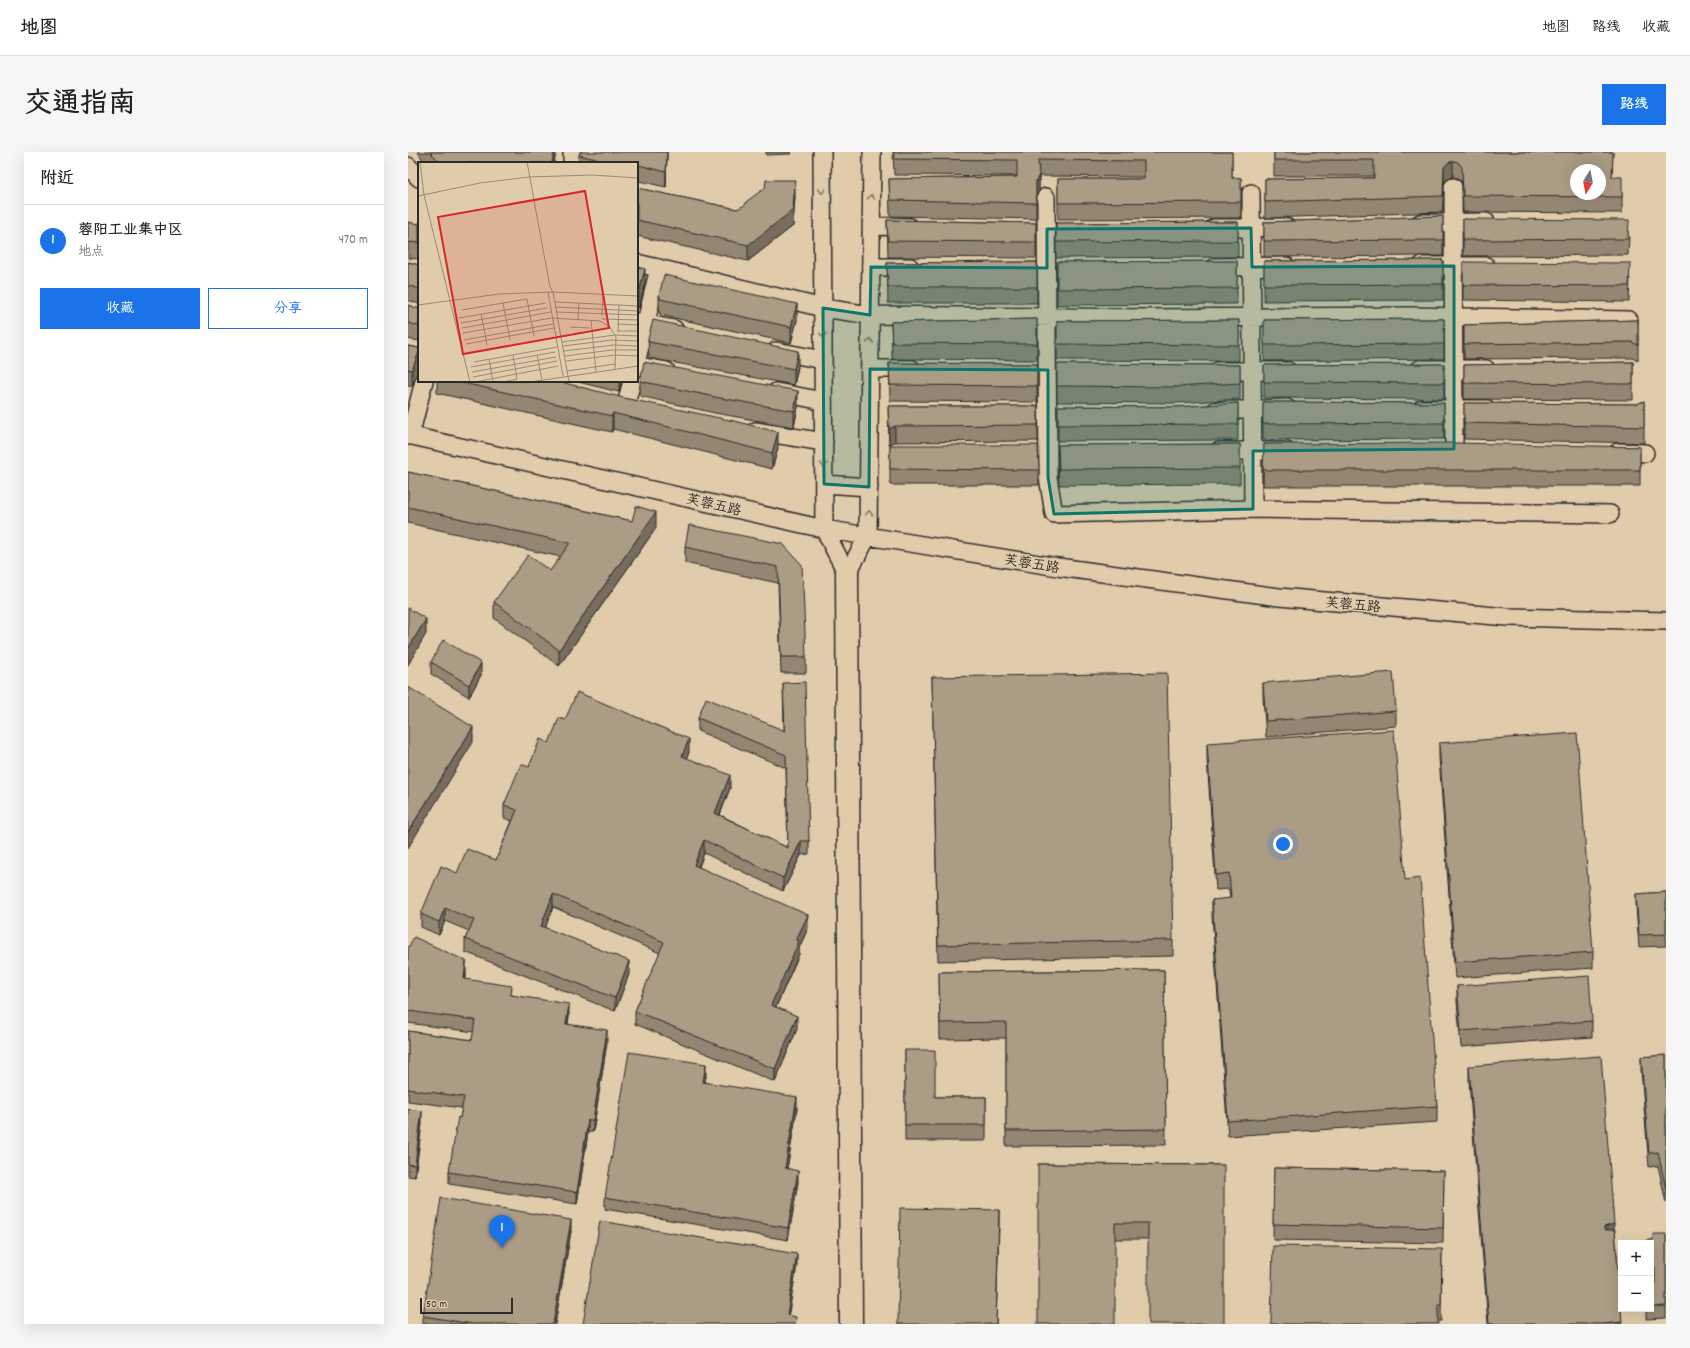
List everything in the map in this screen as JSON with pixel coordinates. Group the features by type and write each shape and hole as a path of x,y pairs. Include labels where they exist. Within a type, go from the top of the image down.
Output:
{"main road":[{"path":"847,574 851,1324"}],"street":[{"path":"822,152 824,529 847,574"},
{"path":"847,574 868,536 872,152"},
{"path":"408,166 418,177"},
{"path":"1453,187 1454,449"},
{"path":"1251,193 1253,509"},
{"path":"1046,197 1048,477 1054,514 1253,509 1610,514"},
{"path":"1407,223 1500,222"},
{"path":"871,226 927,227"},
{"path":"1196,228 1306,226"},
{"path":"638,263 823,308 870,315 1048,317 1454,316 1629,320"},
{"path":"1196,267 1298,266"},
{"path":"1407,266 1500,266"},
{"path":"871,267 924,267"},
{"path":"638,350 641,323 659,268"},
{"path":"641,323 692,333"},
{"path":"761,348 823,360"},
{"path":"638,366 684,374"},
{"path":"870,369 932,370"},
{"path":"1407,369 1500,369"},
{"path":"1205,371 1307,370"},
{"path":"409,435 424,382"},
{"path":"627,404 632,382"},
{"path":"761,389 823,401"},
{"path":"1199,412 1253,408 1299,408"},
{"path":"1407,409 1502,409"},
{"path":"741,428 779,436 824,442"},
{"name":"芙蓉五路","path":"409,435 824,529 1058,567 1279,597 1508,617 1666,621"},
{"path":"1206,451 1299,451"},
{"path":"1605,452 1645,453"},
{"path":"824,484 869,487"}],"highlighted area":[{"path":"1251,228 1252,267 1454,266 1454,449 1253,451 1253,509 1054,514 1048,477 1048,370 870,369 869,487 824,484 823,308 870,315 871,267 1047,268 1047,229"}],"building":[{"path":"430,152 554,152 552,162 440,162"},
{"path":"580,152 667,152 666,172 638,166 638,162 608,162 579,155"},
{"path":"894,152 1232,152 1232,178 1241,178 1241,202 1058,203 1058,179 1144,179 1144,161 1038,160 1039,175 1036,181 1036,203 890,200 889,179 1017,177 1017,160 894,159"},
{"path":"1274,152 1613,152 1612,177 1622,177 1622,197 1606,197 1606,164 1570,164 1570,197 1463,196 1462,167 1458,162 1453,161 1444,167 1443,196 1265,202 1265,179 1374,178 1374,160 1274,160"},
{"path":"766,180 795,180 793,210 748,245 638,220 638,188 737,209 745,205 747,201 765,188"},
{"path":"1443,216 1443,240 1264,241 1264,222"},
{"path":"1463,219 1629,220 1628,239 1463,240"},
{"path":"887,220 1036,223 1036,242 888,241"},
{"path":"408,222 418,223 418,243 408,242"},
{"path":"1238,222 1238,241 1056,242 1056,223"},
{"path":"1443,260 1443,284 1264,285 1264,261"},
{"path":"1237,261 1237,288 1057,289 1057,262"},
{"path":"408,262 418,265 418,289 408,286"},
{"path":"1037,262 1037,287 888,287 887,263"},
{"path":"1463,262 1630,263 1629,286 1463,285"},
{"path":"638,267 645,269 638,292"},
{"path":"664,275 797,304 791,327 660,299 659,296"},
{"path":"408,305 418,308 418,326 408,323"},
{"path":"1037,319 1037,344 892,343 891,322"},
{"path":"1444,319 1444,344 1264,345 1264,320"},
{"path":"653,320 798,351 794,369 649,342 648,339"},
{"path":"1239,320 1239,345 1057,344 1057,321"},
{"path":"1638,320 1638,345 1632,342 1464,344 1464,325"},
{"path":"408,346 418,348 418,355 412,370 408,369"},
{"path":"644,362 798,391 794,411 715,397 640,381"},
{"path":"1633,362 1633,384 1464,383 1464,365"},
{"path":"889,363 1037,364 1037,386 890,385"},
{"path":"1057,364 1240,365 1240,383 1176,387 1057,386"},
{"path":"1444,364 1444,383 1264,382 1264,365"},
{"path":"459,382 561,382 624,398 734,421 778,432 772,453 613,413 612,416"},
{"path":"1644,401 1644,427 1464,423 1464,403 1637,404"},
{"path":"1263,402 1444,403 1444,423 1263,424"},
{"path":"1238,403 1238,424 1058,425 1058,406 1176,407"},
{"path":"888,406 1038,406 1038,425 895,426 889,429"},
{"path":"1454,443 1640,447 1640,470 1263,470 1264,444"},
{"path":"1240,444 1240,468 1059,469 1058,445"},
{"path":"890,445 1038,445 1039,470 890,469"},
{"path":"408,472 632,521 636,506 656,512 559,650 494,602 528,555 550,571 570,543 408,507"},
{"path":"689,525 783,544 802,565 806,657 781,657 778,567 685,547"},
{"path":"408,608 426,619 408,649"},
{"path":"443,640 481,663 469,685 431,662"},
{"path":"1393,672 1396,711 1266,721 1263,683"},
{"path":"1167,673 1173,940 938,945 932,677"},
{"path":"805,682 809,841 801,841 783,878 704,840 694,865 808,915 796,940 799,941 771,1005 797,1016 775,1069 635,1011 664,942 553,894 541,926 629,961 615,998 465,939 474,920 445,908 439,922 421,914 441,866 457,873 467,849 496,860 517,810 504,805 521,764 529,767 540,739 549,743 559,718 565,720 577,692 689,739 682,756 730,775 715,813 788,848 786,755 698,718 706,698 785,731 783,683"},
{"path":"408,687 473,727 408,832"},
{"path":"1394,730 1405,880 1420,878 1437,1106 1228,1121 1212,900 1231,898 1229,873 1216,875 1207,743"},
{"path":"1577,733 1593,952 1455,962 1439,743"},
{"path":"1666,892 1666,934 1639,935 1636,894"},
{"path":"414,937 466,961 464,979 512,986 511,995 569,1004 566,1024 607,1030 593,1120 588,1120 577,1192 449,1172 458,1117 460,1118 464,1097 408,1089 408,1031 472,1040 475,1020 408,1011 408,948"},
{"path":"1164,970 1166,1129 1006,1131 1006,1022 940,1023 939,972"},
{"path":"1589,976 1592,1021 1461,1031 1457,986"},
{"path":"905,1050 935,1050 935,1097 986,1097 986,1125 905,1125"},
{"path":"629,1052 706,1064 703,1082 797,1097 785,1168 798,1171 788,1228 605,1197"},
{"path":"1666,1055 1666,1189 1658,1152 1649,1153 1641,1057"},
{"path":"1601,1056 1614,1224 1604,1227 1604,1230 1615,1230 1618,1269 1618,1312 1621,1312 1622,1322 1602,1324 1489,1324 1469,1066"},
{"path":"408,1109 422,1111 415,1165 408,1164"},
{"path":"1038,1164 1224,1165 1224,1324 1148,1324 1148,1223 1115,1223 1115,1324 1038,1324"},
{"path":"1274,1168 1444,1171 1443,1228 1273,1224"},
{"path":"441,1198 571,1220 553,1324 473,1324 423,1316"},
{"path":"900,1208 999,1210 996,1324 898,1324"},
{"path":"600,1221 797,1254 787,1315 796,1317 795,1324 583,1324"},
{"path":"1653,1234 1666,1234 1666,1306 1654,1307 1655,1267"},
{"path":"1273,1246 1442,1249 1441,1305 1438,1305 1438,1324 1271,1324"}],"place":[{"name":"蓉阳工业集中区","path":"502,1248"}]}
